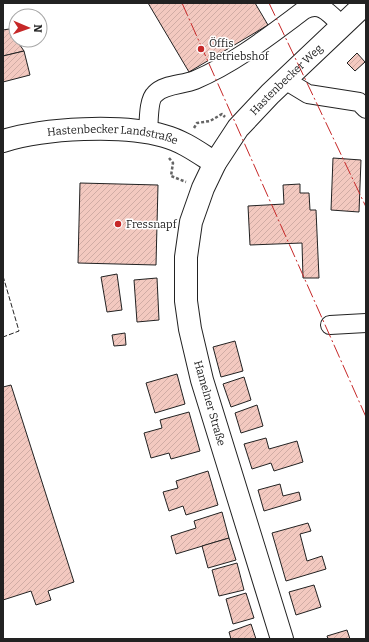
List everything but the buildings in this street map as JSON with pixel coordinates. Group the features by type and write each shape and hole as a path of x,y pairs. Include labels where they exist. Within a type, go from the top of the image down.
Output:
{"main road":[{"name":"Hastenbecker Weg","path":"215,163 238,128 270,94 363,5"},
{"name":"Hastenbecker Landstraße","path":"3,141 38,133 79,130 104,129 148,132 184,143 215,163"},
{"name":"Hamelner Straße","path":"215,163 203,188 191,222 186,257 186,302 190,329 202,380 282,639"}],"lane":[{"path":"148,132 152,97 155,94 165,88 194,80 231,62 304,10 312,6 325,10 342,26"},
{"path":"285,80 308,94 359,102 366,109"},
{"path":"330,325 366,323"}],"fence":[{"path":"3,276 19,331 3,337"}],"power":[{"path":"182,3 366,417"},
{"path":"269,3 366,207"}],"place":[{"name":"Öffis Betriebshof","path":"201,49"},
{"name":"Fressnapf","path":"118,224"}]}
